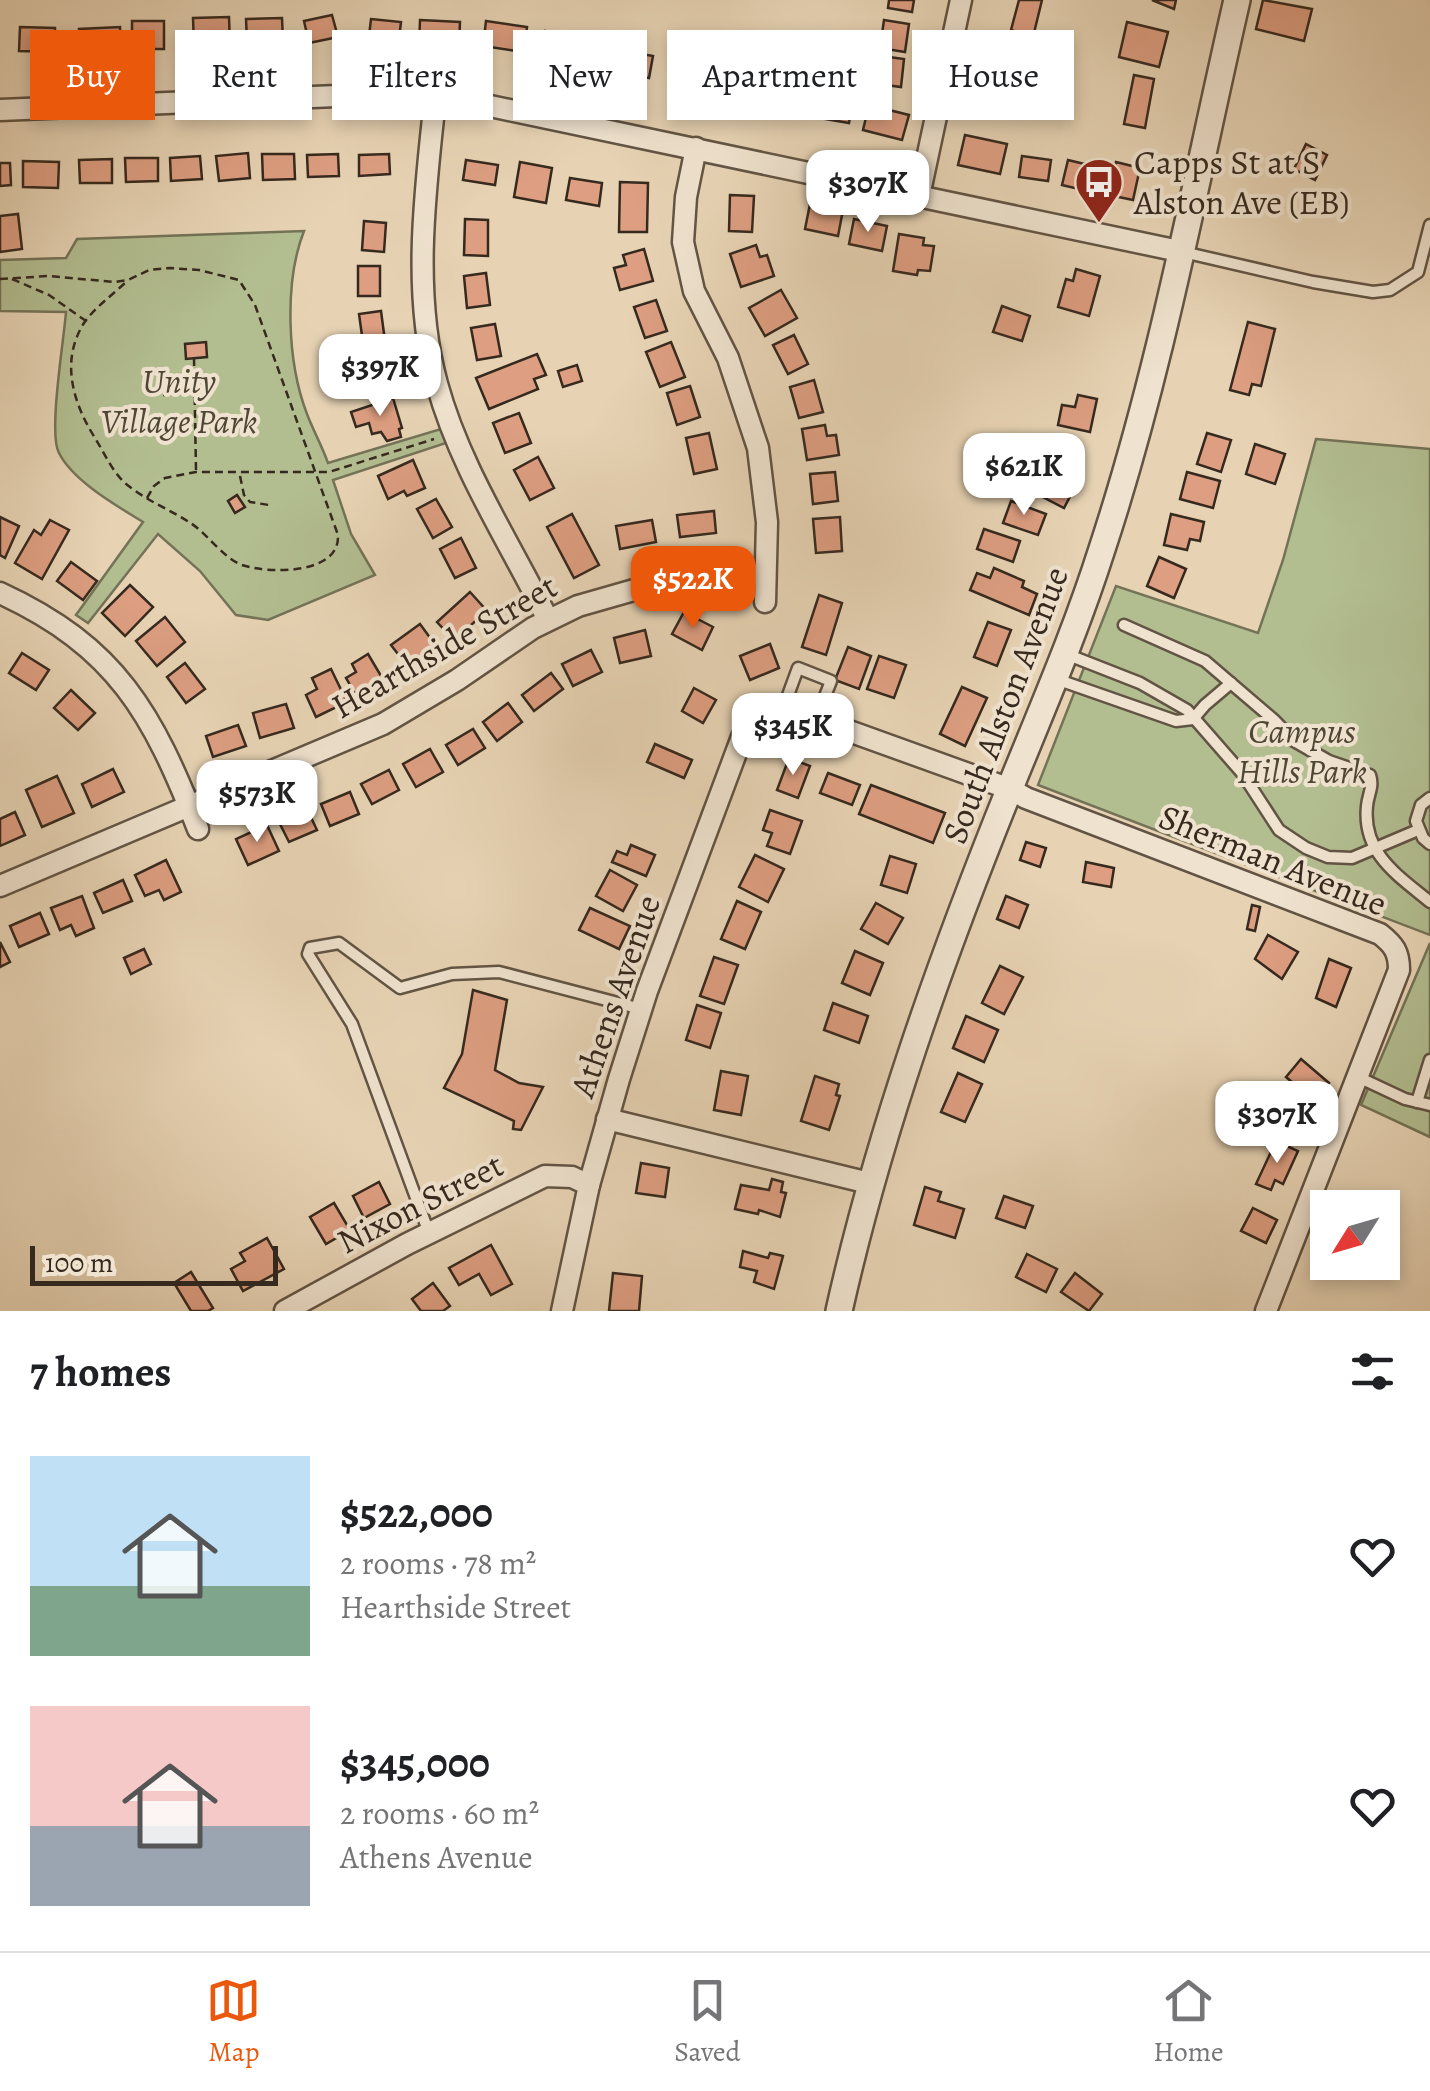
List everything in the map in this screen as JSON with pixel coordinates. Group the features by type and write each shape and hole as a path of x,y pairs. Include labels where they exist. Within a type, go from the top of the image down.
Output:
{"street":[{"path":"919,196 961,0"},
{"name":"South Alston Avenue","path":"838,1311 869,1183 902,1076 1010,789 1066,654 1102,549 1145,404 1237,0"},
{"path":"0,110 332,96"},
{"path":"493,108 543,115 1179,252"},
{"path":"434,120 423,286 432,364 454,432 548,620"},
{"path":"696,148 684,212 686,261 694,291 728,358 755,432 767,522 765,602"},
{"name":"Hearthside Street","path":"0,886 384,724 548,620 616,593 662,582 765,574"},
{"path":"0,593 49,619 109,664 153,727 198,829"},
{"name":"Sherman Avenue","path":"760,712 783,709 816,718 1010,789 1380,934 1392,943 1399,954 1399,970 1266,1311"},
{"name":"Athens Avenue","path":"562,1311 589,1185 641,1010 742,738 760,712"},
{"path":"608,1119 869,1183"},
{"name":"Nixon Street","path":"285,1311 545,1176 572,1177 589,1185"}],"lane":[{"path":"1179,252 1373,292 1390,290 1418,272 1430,225"},
{"path":"1124,625 1205,662 1294,741 1329,761 1370,775 1373,782 1367,806 1368,830 1382,863 1430,902"},
{"path":"1066,654 1140,683 1177,703 1242,773 1278,830 1306,848 1328,857 1352,858 1418,830"},
{"path":"783,709 798,668 831,681 816,718"},
{"path":"1056,679 1176,721 1193,720"},
{"path":"1193,720 1204,705 1231,683"},
{"path":"1430,798 1418,813 1418,830 1430,844"},
{"path":"429,1233 352,1024 308,954 310,948 339,944 400,988 452,974 499,972 641,1010"},
{"path":"1416,1102 1430,1060"},
{"path":"1358,1076 1430,1105"}],"path":[{"path":"170,268 220,274 239,280 246,287 317,473 338,544 326,559 297,568 258,569 238,564 194,525 126,485 81,416 71,386 72,355 86,321 128,280 148,270 170,268"},
{"path":"0,279 32,275 128,280"},
{"path":"11,278 48,295 86,321"},
{"path":"194,358 196,472"},
{"path":"163,395 194,393"},
{"path":"147,498 165,478 196,472 317,473 454,432"},
{"path":"239,474 244,495 250,502 269,505"}],"green space":[{"name":"Unity Village Park","path":"304,231 293,274 292,347 300,393 328,463 441,429 446,443 333,480 351,534 375,575 268,620 236,615 200,571 158,534 88,623 76,615 143,522 85,483 59,453 55,427 66,312 0,311 0,260 66,258 77,239"},
{"name":"Campus Hills Park","path":"1316,439 1430,449 1430,935 1038,785 1116,586 1258,633 1283,560"},
{"path":"1430,943 1430,1137 1361,1105"}],"building":[{"path":"889,0 914,0 912,12 888,8"},
{"path":"1019,0 1042,0 1035,30 1011,30"},
{"path":"1152,0 1176,0 1174,9"},
{"path":"1263,0 1312,9 1304,41 1256,29"},
{"path":"332,15 336,30 332,30 332,38 312,42 312,30 306,30 304,21"},
{"path":"229,17 229,30 193,30 193,18"},
{"path":"282,18 283,30 246,30 246,19"},
{"path":"371,19 401,22 400,30 370,30"},
{"path":"420,20 460,22 460,30 420,30"},
{"path":"884,20 909,24 905,52 892,50 892,30 883,30"},
{"path":"132,21 164,21 164,49 155,49 155,30 132,30"},
{"path":"486,21 527,27 513,30 513,50 493,47 493,30 485,30"},
{"path":"1127,22 1168,32 1159,67 1119,57"},
{"path":"20,27 55,28 30,30 30,51 19,51"},
{"path":"120,27 120,30 79,30"},
{"path":"647,55 653,56 647,78"},
{"path":"892,57 904,59 901,87 892,86"},
{"path":"1134,75 1154,79 1145,128 1124,124"},
{"path":"892,111 909,115 902,140 863,130 865,120 892,120"},
{"path":"965,135 1007,144 1000,174 958,165"},
{"path":"1306,144 1327,155 1315,180 1294,169"},
{"path":"248,153 250,178 219,181 216,156"},
{"path":"262,154 294,154 295,179 263,180"},
{"path":"338,154 339,176 308,177 307,155"},
{"path":"389,154 390,174 359,176 359,155"},
{"path":"200,156 202,179 171,181 170,158"},
{"path":"1022,156 1051,160 1048,181 1019,177"},
{"path":"125,158 158,158 158,181 126,182"},
{"path":"112,159 112,183 80,183 79,160"},
{"path":"466,160 498,165 495,185 463,180"},
{"path":"1068,160 1101,168 1096,193 1062,185"},
{"path":"23,161 59,162 58,188 23,187"},
{"path":"520,162 552,168 546,203 514,197"},
{"path":"1116,162 1140,168 1133,200 1109,195"},
{"path":"0,163 10,163 11,185 0,186"},
{"path":"570,178 602,183 599,206 566,200"},
{"path":"620,182 648,183 647,232 619,232"},
{"path":"730,195 754,196 752,232 729,231"},
{"path":"810,204 843,210 838,236 805,229"},
{"path":"18,214 22,249 0,252 0,216"},
{"path":"465,219 488,220 488,256 464,255"},
{"path":"854,219 887,226 882,251 849,244"},
{"path":"364,221 386,223 384,252 362,250"},
{"path":"899,234 924,238 923,245 934,246 930,271 918,270 917,275 893,271"},
{"path":"756,245 760,257 767,255 774,276 741,287 730,254"},
{"path":"644,249 653,281 620,290 614,268 626,265 623,255"},
{"path":"358,266 380,266 380,296 358,296"},
{"path":"1076,269 1100,276 1089,316 1058,307 1066,279 1073,281"},
{"path":"486,273 490,305 467,308 464,276"},
{"path":"781,290 797,318 765,336 749,308"},
{"path":"656,300 667,331 645,338 634,307"},
{"path":"1002,306 1030,316 1022,341 993,332"},
{"path":"381,311 385,341 363,343 359,314"},
{"path":"1248,322 1275,329 1261,386 1252,384 1249,395 1230,390"},
{"path":"495,324 501,356 477,360 471,328"},
{"path":"794,335 808,364 788,374 773,345"},
{"path":"206,342 207,357 186,359 185,344"},
{"path":"671,342 685,377 660,387 646,352"},
{"path":"537,354 546,375 534,379 538,389 489,409 476,378"},
{"path":"387,355 393,385 372,389 367,359"},
{"path":"577,365 582,381 563,387 558,371"},
{"path":"814,380 823,412 799,418 790,387"},
{"path":"690,386 700,417 677,425 667,393"},
{"path":"1078,395 1097,399 1090,432 1058,425 1062,405 1075,407"},
{"path":"393,398 401,437 387,441 381,432 372,434 369,423 356,427 351,412"},
{"path":"519,413 531,443 505,453 493,423"},
{"path":"825,425 827,436 836,435 839,455 807,460 802,429"},
{"path":"709,433 717,469 694,474 686,438"},
{"path":"1207,433 1231,440 1221,472 1197,464"},
{"path":"1255,444 1285,454 1275,484 1246,474"},
{"path":"538,457 554,488 530,500 514,470"},
{"path":"413,460 425,488 407,496 404,491 388,499 378,476"},
{"path":"1049,469 1077,483 1064,508 1037,494"},
{"path":"835,472 838,501 813,504 810,474"},
{"path":"1187,472 1220,481 1213,508 1180,499"},
{"path":"237,495 245,507 235,513 228,501"},
{"path":"436,499 452,527 433,538 417,509"},
{"path":"1011,501 1046,514 1038,535 1003,523"},
{"path":"714,511 716,533 680,537 677,515"},
{"path":"572,514 599,565 574,578 547,527"},
{"path":"1171,514 1204,522 1200,541 1190,539 1187,550 1164,545"},
{"path":"0,517 19,526 5,558 0,555"},
{"path":"840,517 842,551 816,553 813,519"},
{"path":"50,520 69,530 42,579 15,563 34,530 41,535"},
{"path":"652,520 656,542 620,549 616,526"},
{"path":"984,529 1020,541 1013,562 977,549"},
{"path":"461,538 476,568 455,578 440,549"},
{"path":"1159,557 1186,569 1174,598 1147,586"},
{"path":"71,562 97,581 83,600 57,581"},
{"path":"994,568 1024,581 1022,587 1037,594 1029,615 970,590 977,573 990,578"},
{"path":"130,585 153,607 125,636 102,613"},
{"path":"470,592 487,611 454,640 437,622"},
{"path":"819,595 842,603 826,655 802,647"},
{"path":"684,612 713,627 702,650 672,634"},
{"path":"165,617 185,642 157,666 136,641"},
{"path":"988,622 1011,630 997,666 974,657"},
{"path":"420,624 439,650 411,671 391,645"},
{"path":"645,630 651,656 620,663 614,638"},
{"path":"770,644 779,668 750,680 740,656"},
{"path":"848,647 871,656 859,689 835,680"},
{"path":"591,650 602,672 573,686 562,664"},
{"path":"22,653 49,670 36,690 9,673"},
{"path":"368,654 387,686 360,702 346,678 356,672 352,664"},
{"path":"879,656 906,665 894,698 867,689"},
{"path":"185,663 205,689 186,703 167,677"},
{"path":"331,669 347,702 316,717 306,695 317,689 312,678"},
{"path":"551,673 563,689 534,711 522,695"},
{"path":"962,687 987,698 965,746 940,734"},
{"path":"694,688 716,700 703,723 682,711"},
{"path":"71,690 95,713 78,730 54,708"},
{"path":"508,703 522,722 497,741 483,722"},
{"path":"286,704 294,728 260,738 253,713"},
{"path":"238,725 246,746 213,757 206,736"},
{"path":"473,729 485,748 458,765 446,745"},
{"path":"655,744 692,760 684,778 647,762"},
{"path":"430,749 443,772 416,787 403,764"},
{"path":"789,758 810,766 798,798 777,790"},
{"path":"113,769 124,792 92,807 82,784"},
{"path":"389,770 399,790 372,804 361,784"},
{"path":"828,773 860,785 852,805 820,793"},
{"path":"57,776 74,813 42,827 26,790"},
{"path":"871,785 945,813 933,843 859,814"},
{"path":"350,792 359,814 330,826 321,804"},
{"path":"307,809 317,830 289,842 279,822"},
{"path":"770,810 802,821 790,854 767,846 772,833 763,830"},
{"path":"15,812 25,835 0,846 0,819"},
{"path":"267,825 279,851 248,865 236,839"},
{"path":"1026,842 1046,848 1040,867 1020,860"},
{"path":"631,845 655,855 646,876 612,862 617,851 627,855"},
{"path":"755,855 784,869 768,902 739,887"},
{"path":"890,856 916,864 907,893 881,885"},
{"path":"166,860 181,892 164,900 159,890 145,896 135,875"},
{"path":"1086,862 1114,868 1111,887 1083,882"},
{"path":"610,870 637,885 623,911 596,896"},
{"path":"123,880 132,901 103,913 94,893"},
{"path":"82,896 94,928 76,936 71,925 60,930 51,908"},
{"path":"1006,896 1028,905 1019,928 997,919"},
{"path":"737,901 761,912 745,949 721,939"},
{"path":"876,903 903,918 888,944 861,929"},
{"path":"1252,905 1260,907 1255,931 1247,929"},
{"path":"590,908 630,926 619,949 579,930"},
{"path":"40,913 49,934 19,947 10,926"},
{"path":"1268,935 1298,952 1282,979 1255,959"},
{"path":"0,942 10,962 0,967"},
{"path":"144,949 151,964 131,974 124,958"},
{"path":"855,951 883,963 870,995 842,983"},
{"path":"714,957 738,965 724,1004 700,996"},
{"path":"1329,959 1351,968 1336,1007 1316,998"},
{"path":"1000,966 1023,977 1004,1014 982,1003"},
{"path":"473,990 507,1000 495,1070 519,1083 543,1087 521,1130 513,1129 514,1121 444,1088 462,1054"},
{"path":"833,1003 868,1016 859,1043 824,1030"},
{"path":"697,1005 721,1013 710,1048 686,1040"},
{"path":"966,1016 998,1030 984,1062 953,1048"},
{"path":"1301,1059 1329,1083 1314,1101 1286,1077"},
{"path":"721,1071 748,1076 741,1115 714,1110"},
{"path":"958,1073 982,1084 965,1122 941,1112"},
{"path":"815,1076 839,1084 836,1095 840,1096 829,1130 801,1121"},
{"path":"1276,1141 1298,1151 1283,1184 1275,1180 1271,1190 1256,1184"},
{"path":"641,1163 669,1168 665,1197 636,1193"},
{"path":"772,1179 783,1182 781,1192 786,1193 780,1217 759,1210 758,1214 735,1209 741,1185 769,1190"},
{"path":"379,1182 390,1204 364,1218 353,1196"},
{"path":"925,1187 941,1192 938,1201 964,1209 955,1238 914,1225"},
{"path":"1004,1196 1033,1206 1025,1228 996,1218"},
{"path":"334,1203 350,1230 326,1244 310,1217"},
{"path":"1253,1208 1277,1220 1266,1243 1241,1231"},
{"path":"267,1238 284,1269 243,1291 231,1269 245,1261 240,1253"},
{"path":"491,1245 512,1284 491,1295 479,1274 459,1285 449,1268"},
{"path":"743,1251 768,1258 770,1253 783,1256 774,1289 754,1282 757,1271 740,1267"},
{"path":"1027,1254 1057,1269 1046,1292 1016,1277"},
{"path":"191,1272 213,1308 208,1311 191,1311 174,1283"},
{"path":"613,1273 642,1276 639,1311 609,1311"},
{"path":"1075,1273 1102,1294 1089,1311 1061,1292"},
{"path":"433,1283 450,1306 443,1311 421,1311 412,1299"}],"place":[{"name":"Capps St at S Alston Ave (EB)","path":"1099,224"}]}
